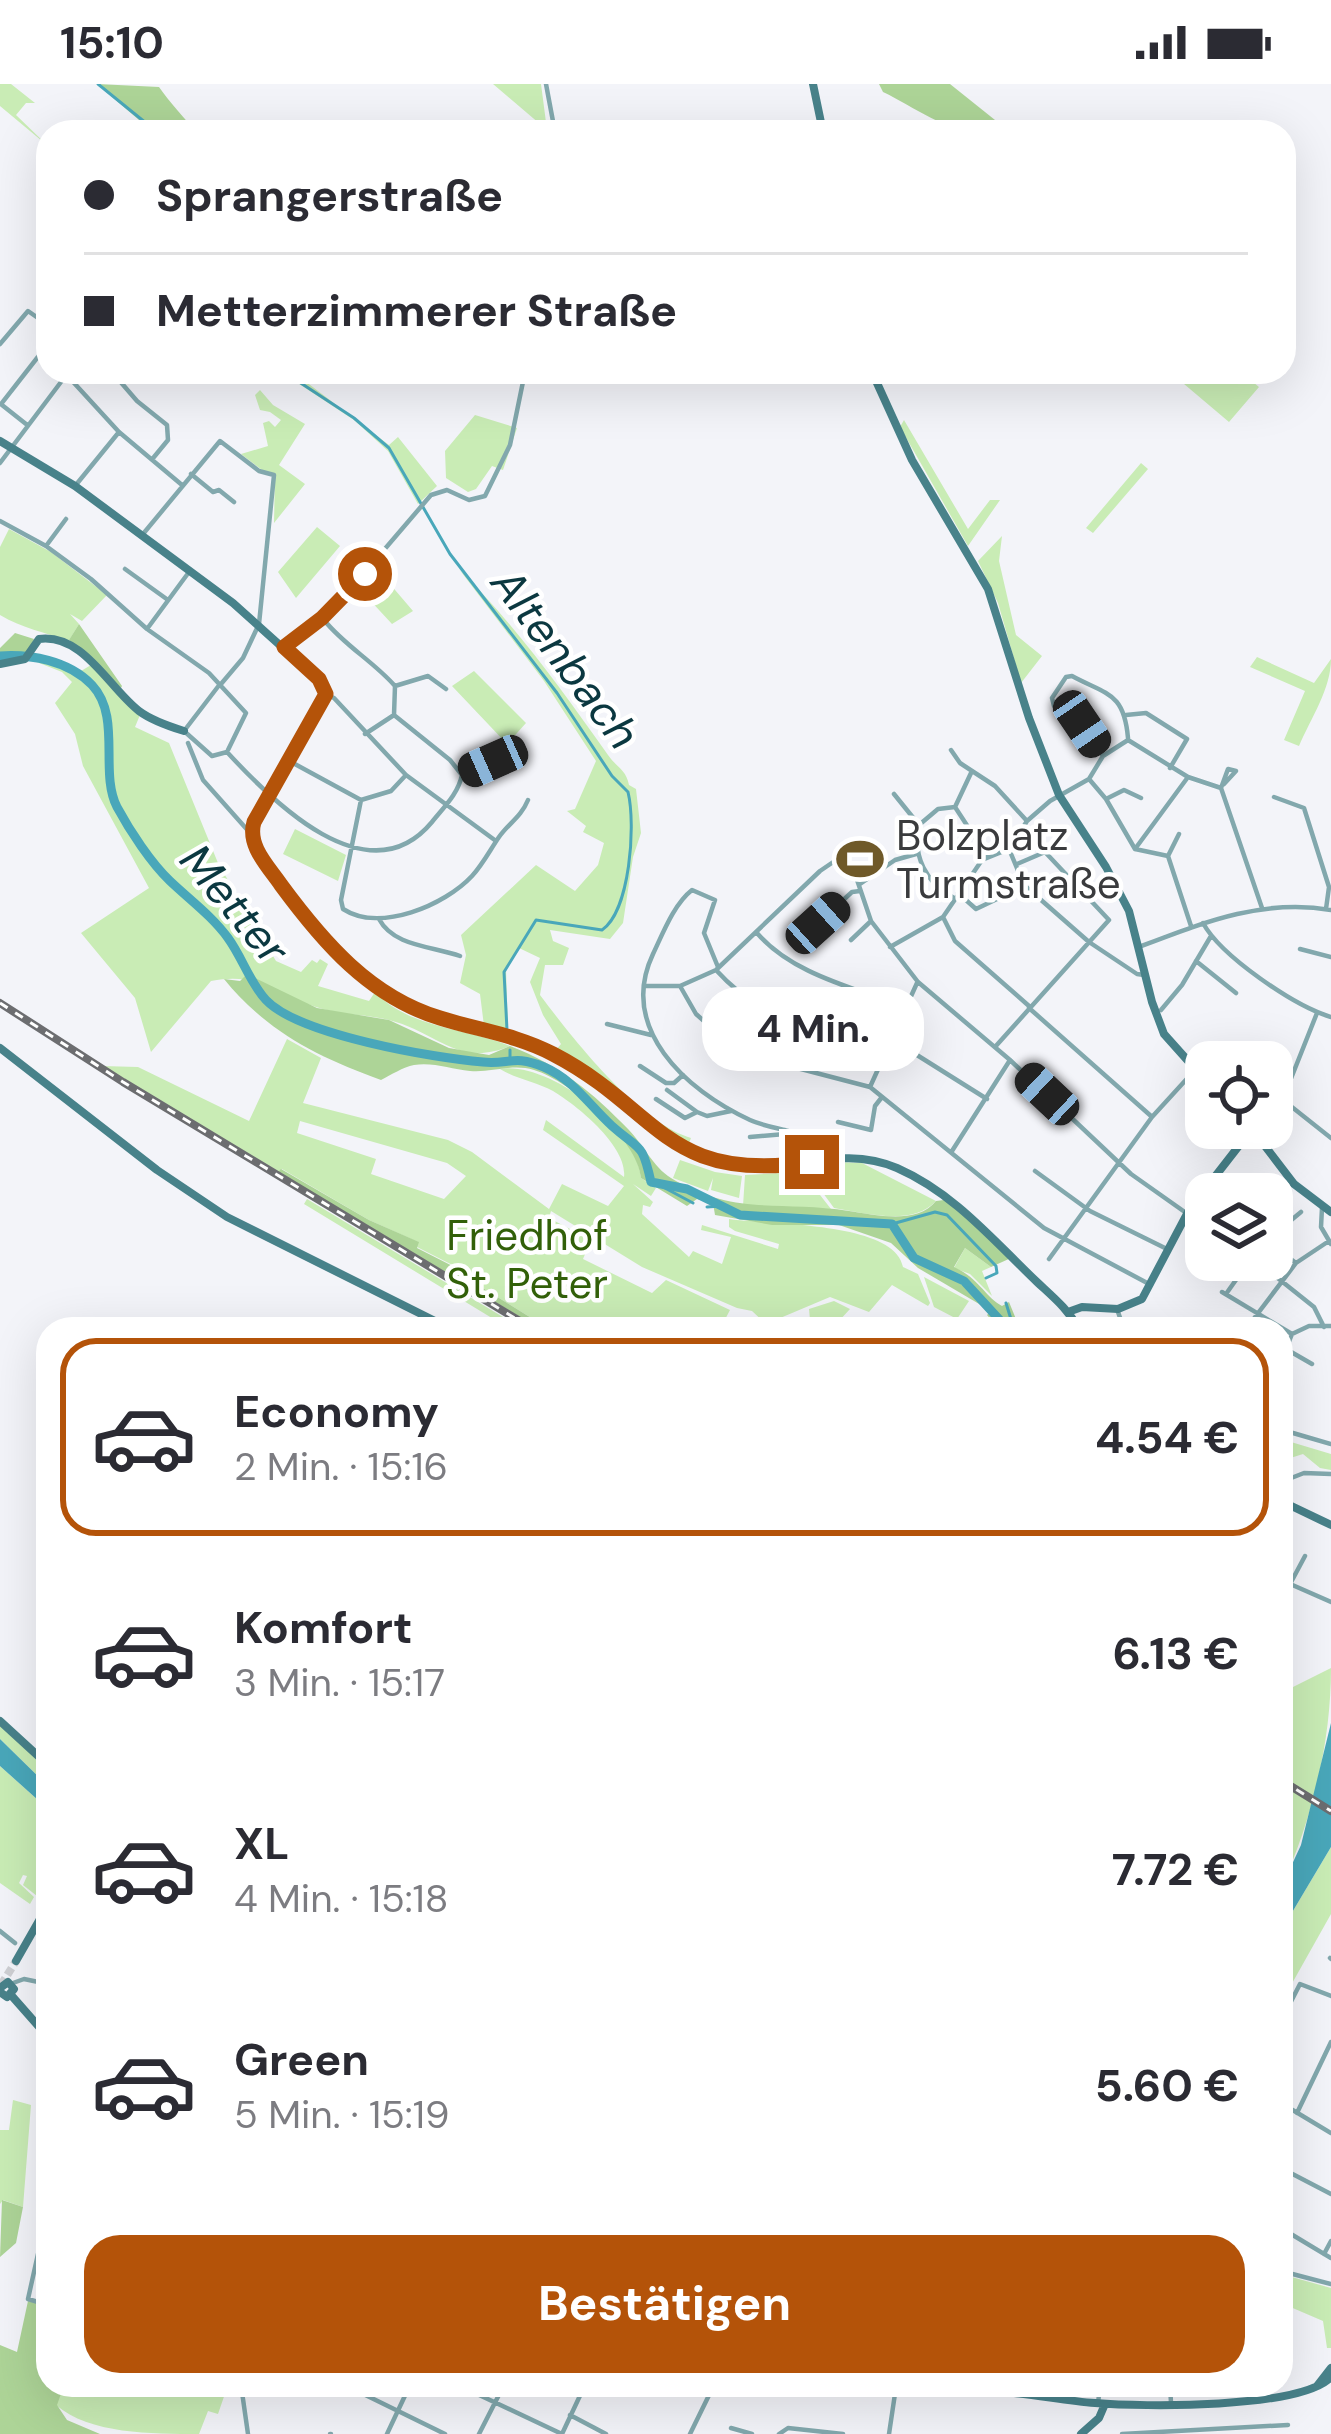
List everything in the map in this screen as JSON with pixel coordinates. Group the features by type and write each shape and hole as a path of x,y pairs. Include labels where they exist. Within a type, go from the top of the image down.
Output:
{"main road":[{"path":"813,84 820,120"},
{"path":"877,384 912,460 988,589 1059,795 1123,897 1164,1034 1185,1060"},
{"path":"0,441 75,486 259,624 319,679 326,694 250,834 259,854 340,957 385,993 437,1018 506,1034 550,1052 663,1137 705,1158 753,1167 866,1159 913,1177 968,1213 1071,1315 1082,1306 1118,1310 1145,1296 1185,1218"},
{"path":"0,664 26,658 36,642 54,638 72,647 142,714 184,731"},
{"path":"0,1048 167,1178 226,1216 427,1317"},
{"path":"1266,1149 1294,1184 1327,1210"},
{"path":"1293,1506 1331,1525"},
{"path":"0,1721 36,1754"},
{"path":"16,1961 36,1926"},
{"path":"3,1990 36,2024"},
{"path":"1313,2391 1331,2368"},
{"path":"1293,2395 1313,2391 1331,2377"},
{"path":"1035,2397 1171,2404 1281,2397"},
{"path":"1081,2434 1102,2404"}],"street":[{"path":"546,84 553,120"},
{"path":"0,344 28,310 36,316"},
{"path":"26,424 0,404 36,359"},
{"path":"0,463 60,384"},
{"path":"77,384 118,432 182,484"},
{"path":"122,384 165,422 168,440 153,459"},
{"path":"284,647 322,618 385,553 421,507 442,491 470,500 489,492 510,445 523,384"},
{"path":"75,486 118,432"},
{"path":"0,521 46,546 220,684 246,713 227,752 212,756 184,731 220,684 243,658 259,624 274,475 259,471 220,441 140,537"},
{"path":"191,474 234,502"},
{"path":"46,546 66,519"},
{"path":"125,569 168,600"},
{"path":"147,629 189,572"},
{"path":"322,618 395,686 394,715"},
{"path":"395,686 428,676 446,688"},
{"path":"1103,757 1082,724 1054,706 1052,698 1066,676 1114,696 1126,715 1128,740"},
{"path":"326,694 406,775 496,841"},
{"path":"1126,715 1146,713 1187,739 1170,768"},
{"path":"364,734 394,715"},
{"path":"394,715 462,775"},
{"path":"890,947 943,916 987,856 1009,849 1027,821 1088,779 1103,757 1128,740"},
{"path":"1128,740 1188,778 1223,786 1262,908"},
{"path":"188,743 203,780 250,834"},
{"path":"951,750 995,786 1027,821"},
{"path":"227,752 268,797 307,826 371,850 398,844 425,830 462,775 493,761"},
{"path":"293,763 361,800 391,791 406,775"},
{"path":"955,807 971,771"},
{"path":"1136,849 1188,778"},
{"path":"1088,779 1136,849 1168,856"},
{"path":"1106,799 1124,790 1141,798"},
{"path":"894,794 919,825"},
{"path":"1139,947 1191,926 1262,908 1328,909 1329,887 1304,808 1274,796"},
{"path":"361,800 343,910 379,920 446,897 470,879 528,800"},
{"path":"955,807 938,809 919,825 916,854 937,889 976,909 997,899"},
{"path":"955,807 987,856"},
{"path":"1179,834 1168,856 1191,926"},
{"path":"1009,849 1024,885 1089,942 1144,975"},
{"path":"995,1047 1109,920 1045,852 1017,864"},
{"path":"818,923 895,860 916,854"},
{"path":"646,986 680,986 717,968 839,855 854,868 872,921 918,982 1118,1162 1185,1215"},
{"path":"819,1160 812,1140 731,1111 664,1057 651,1035 642,978 686,894 692,890 715,900 704,934 717,968 754,1006 886,1058"},
{"path":"943,916 955,941 1154,1114"},
{"path":"379,920 400,938 460,956"},
{"path":"851,940 872,921"},
{"path":"1203,923 1210,936 1278,992 1331,1017"},
{"path":"756,932 779,955 798,965 906,1007"},
{"path":"1161,1010 1210,936"},
{"path":"1300,949 1331,957"},
{"path":"1196,961 1237,993"},
{"path":"870,1087 918,982"},
{"path":"680,986 696,1014 732,1046 755,1057 870,1087 1062,1240 1151,1285"},
{"path":"1293,1071 1317,1012"},
{"path":"608,1024 651,1035"},
{"path":"893,1040 987,1099"},
{"path":"951,1153 1010,1060"},
{"path":"640,1066 666,1083 683,1075"},
{"path":"1049,1259 1185,1079"},
{"path":"668,1090 707,1116 731,1111"},
{"path":"838,1122 871,1130 881,1096"},
{"path":"656,1099 685,1118 697,1112"},
{"path":"1293,1108 1331,1138"},
{"path":"750,1137 784,1134 785,1130"},
{"path":"1035,1171 1085,1208 1169,1250"},
{"path":"1254,1317 1296,1263 1330,1242 1321,1227 1327,1210"},
{"path":"1293,1217 1301,1212"},
{"path":"1235,1281 1224,1293 1263,1317"},
{"path":"1282,1282 1314,1307 1328,1326"},
{"path":"1118,1310 1120,1317"},
{"path":"1293,1334 1309,1326 1328,1326"},
{"path":"1293,1353 1312,1364"},
{"path":"1293,1432 1331,1444"},
{"path":"1293,1477 1331,1474"},
{"path":"1293,1580 1306,1556"},
{"path":"1293,1585 1331,1602"},
{"path":"0,1931 15,1943"},
{"path":"3,1990 24,1979 36,1982"},
{"path":"1293,1998 1300,1984 1331,1996"},
{"path":"1297,2113 1331,2042"},
{"path":"1293,2110 1331,2133"},
{"path":"1293,2174 1331,2194"},
{"path":"1293,2235 1328,2256 1331,2241"},
{"path":"36,2263 28,2299 36,2301"},
{"path":"1293,2274 1331,2284"},
{"path":"243,2397 248,2434"},
{"path":"372,2397 443,2434"},
{"path":"387,2434 406,2397"},
{"path":"484,2397 562,2434 579,2397"},
{"path":"478,2434 498,2397"},
{"path":"690,2434 708,2397"},
{"path":"889,2434 895,2397"},
{"path":"1101,2397 1102,2404"},
{"path":"1171,2397 1171,2404"},
{"path":"1082,2402 1093,2421"},
{"path":"570,2415 606,2434"},
{"path":"1122,2434 1288,2425"},
{"path":"731,2428 752,2434"},
{"path":"779,2432 788,2428 842,2434"}],"green space":[{"path":"0,84 11,84 35,103 26,103 16,115 36,136 0,106"},
{"path":"97,84 159,87 186,120 139,120"},
{"path":"493,84 541,84 546,120 535,120"},
{"path":"879,84 950,84 995,120 937,120 883,92"},
{"path":"299,384 309,384 389,445 398,437 437,486 418,504 388,451 354,420"},
{"path":"1184,384 1259,387 1229,422"},
{"path":"260,390 273,405 305,424 279,465 305,484 274,523 275,474 266,473 241,454 268,446 263,423 269,421 275,427 281,420 260,410 255,395"},
{"path":"475,415 517,428 503,470 492,466 476,489 468,492 446,478 445,451"},
{"path":"904,420 968,529 990,500 1000,500 968,546 900,427"},
{"path":"1141,463 1148,469 1093,533 1086,528"},
{"path":"317,527 340,546 296,598 278,572"},
{"path":"9,529 51,552 107,595 82,621 70,614 79,624 68,642 0,615 0,547"},
{"path":"1002,536 999,561 1016,635 1042,656 1021,683 998,603 978,561"},
{"path":"372,563 413,611 392,624 354,583"},
{"path":"459,569 519,635 636,789 641,833 623,923 610,939 550,930 553,941 569,948 563,965 545,965 540,995 629,1097 691,1138 687,1148 556,1050 561,1044 530,982 540,958 519,948 506,969 508,1031 484,1026 480,994 460,983 466,955 461,935 536,865 575,891 598,865 604,843 583,832 586,826 567,811 575,809 596,761 544,681"},
{"path":"79,624 122,686 121,688 69,640"},
{"path":"15,633 34,639 25,659 0,663 0,648"},
{"path":"32,652 81,671 91,665 140,715 135,727 169,743 218,863 276,961 301,972 312,960 320,959 328,964 318,986 369,1001 375,992 422,1021 510,1046 492,1052 462,1051 406,1025 325,1010 266,985 228,979 211,981 151,1052 135,998 81,933 149,888 83,766 75,734 55,703 72,682 62,672 29,659"},
{"path":"1257,657 1314,683 1331,659 1324,692 1299,746 1284,740 1305,691 1250,667"},
{"path":"474,671 526,723 507,744 452,686"},
{"path":"295,829 346,855 338,881 283,854"},
{"path":"247,974 317,1008 389,1020 449,1048 489,1055 510,1046 528,1054 575,1081 602,1104 665,1173 716,1198 895,1217 918,1213 944,1200 1011,1258 991,1267 965,1248 954,1267 1002,1306 1009,1302 1015,1317 989,1317 991,1311 918,1268 891,1243 839,1225 772,1225 715,1215 713,1203 697,1199 687,1206 641,1178 628,1147 600,1114 566,1086 534,1070 470,1071 421,1064 381,1080 336,1062 276,1028 224,979 240,981"},
{"name":"Friedhof St. Peter","path":"287,1039 321,1058 303,1103 448,1140 472,1152 549,1209 562,1184 608,1206 624,1186 543,1130 546,1120 624,1177 618,1153 588,1117 563,1098 500,1069 520,1069 565,1087 608,1120 625,1139 641,1178 656,1188 651,1196 633,1184 653,1202 650,1207 643,1205 642,1214 689,1257 693,1251 722,1264 731,1237 701,1230 702,1225 778,1249 779,1244 735,1231 729,1219 855,1233 895,1252 903,1267 918,1274 930,1303 892,1285 869,1312 830,1297 783,1317 758,1317 642,1267 551,1211 549,1218 591,1240 583,1259 652,1293 666,1280 730,1310 726,1317 530,1317 478,1285 480,1279 417,1247 418,1242 369,1220 282,1169 278,1172 102,1066 138,1067 249,1121","holes":["300,1121 447,1163 466,1176 444,1199 371,1174 376,1159 297,1133"]},
{"path":"680,1160 742,1176 739,1198 711,1190 713,1178 708,1191 673,1178"},
{"path":"835,1162 862,1163 936,1201 901,1216 834,1208 806,1170"},
{"path":"281,1169 369,1220 419,1242 417,1248 480,1280 478,1285 530,1317 520,1317 278,1172"},
{"path":"802,1172 831,1209 743,1206 745,1175"},
{"path":"307,1199 503,1317 490,1317 304,1204"},
{"path":"965,1248 991,1267 982,1271 992,1296 970,1274 954,1268"},
{"path":"924,1277 969,1301 958,1317 934,1307"},
{"path":"834,1301 850,1309 843,1317 810,1317 809,1309"},
{"path":"1293,1443 1331,1454 1331,1470 1320,1468 1303,1454 1293,1457"},
{"path":"1331,1668 1318,1781 1293,1858 1293,1687"},
{"path":"0,1723 36,1758 36,1774 0,1739"},
{"path":"0,1766 36,1798 36,1895 23,1885 27,1876 19,1883 34,1897 30,1904 0,1883"},
{"path":"1331,1847 1331,1914 1293,1982 1293,1911"},
{"path":"13,2100 31,2105 23,2207 3,2200 0,2204 0,2130 9,2130"},
{"path":"2,2200 23,2207 16,2243 0,2257"},
{"path":"1293,2277 1331,2288 1331,2348 1327,2348 1323,2321 1293,2308"},
{"path":"28,2301 36,2303 36,2397 60,2397 57,2405 67,2420 100,2434 0,2434 0,2345 17,2352"},
{"path":"59,2397 224,2397 218,2414 208,2411 199,2434 103,2427 56,2405"}],"water":[{"path":"1331,1723 1331,1847 1293,1911 1293,1862"},
{"path":"0,1739 36,1774 36,1798 0,1766"}],"waterway":[{"name":"Altenbach","path":"98,84 142,120"},
{"name":"Altenbach","path":"302,384 389,448 450,554 628,792 629,866 619,905 602,930 536,920 504,972 507,1030"},
{"name":"Metter","path":"0,656 48,660 92,685 106,713 112,793 122,816 170,881 222,930 260,993 283,1013 336,1034 402,1050 483,1062 525,1061 544,1067 573,1086 639,1148 651,1182 687,1189 740,1215 892,1224 914,1258 964,1281 997,1317"},
{"name":"Altenbach","path":"510,1050 510,1058"},
{"path":"663,1187 693,1203"},
{"name":"Metter","path":"707,1207 721,1206"},
{"path":"892,1224 935,1212 947,1215 996,1266 997,1273 986,1278"},
{"path":"1006,1303 1010,1317"}],"tunnel":[{"path":"1,1985 16,1961"}],"railway":[{"path":"0,1003 513,1317"},
{"path":"1293,1787 1331,1811"}],"place":[{"name":"Bolzplatz Turmstraße","path":"860,859"}],"route":[{"path":"365,574 322,618 284,647 319,679 326,694 250,834 299,909 340,957 385,993 437,1018 506,1034 550,1052 677,1146 705,1158 753,1167 812,1162"}]}
